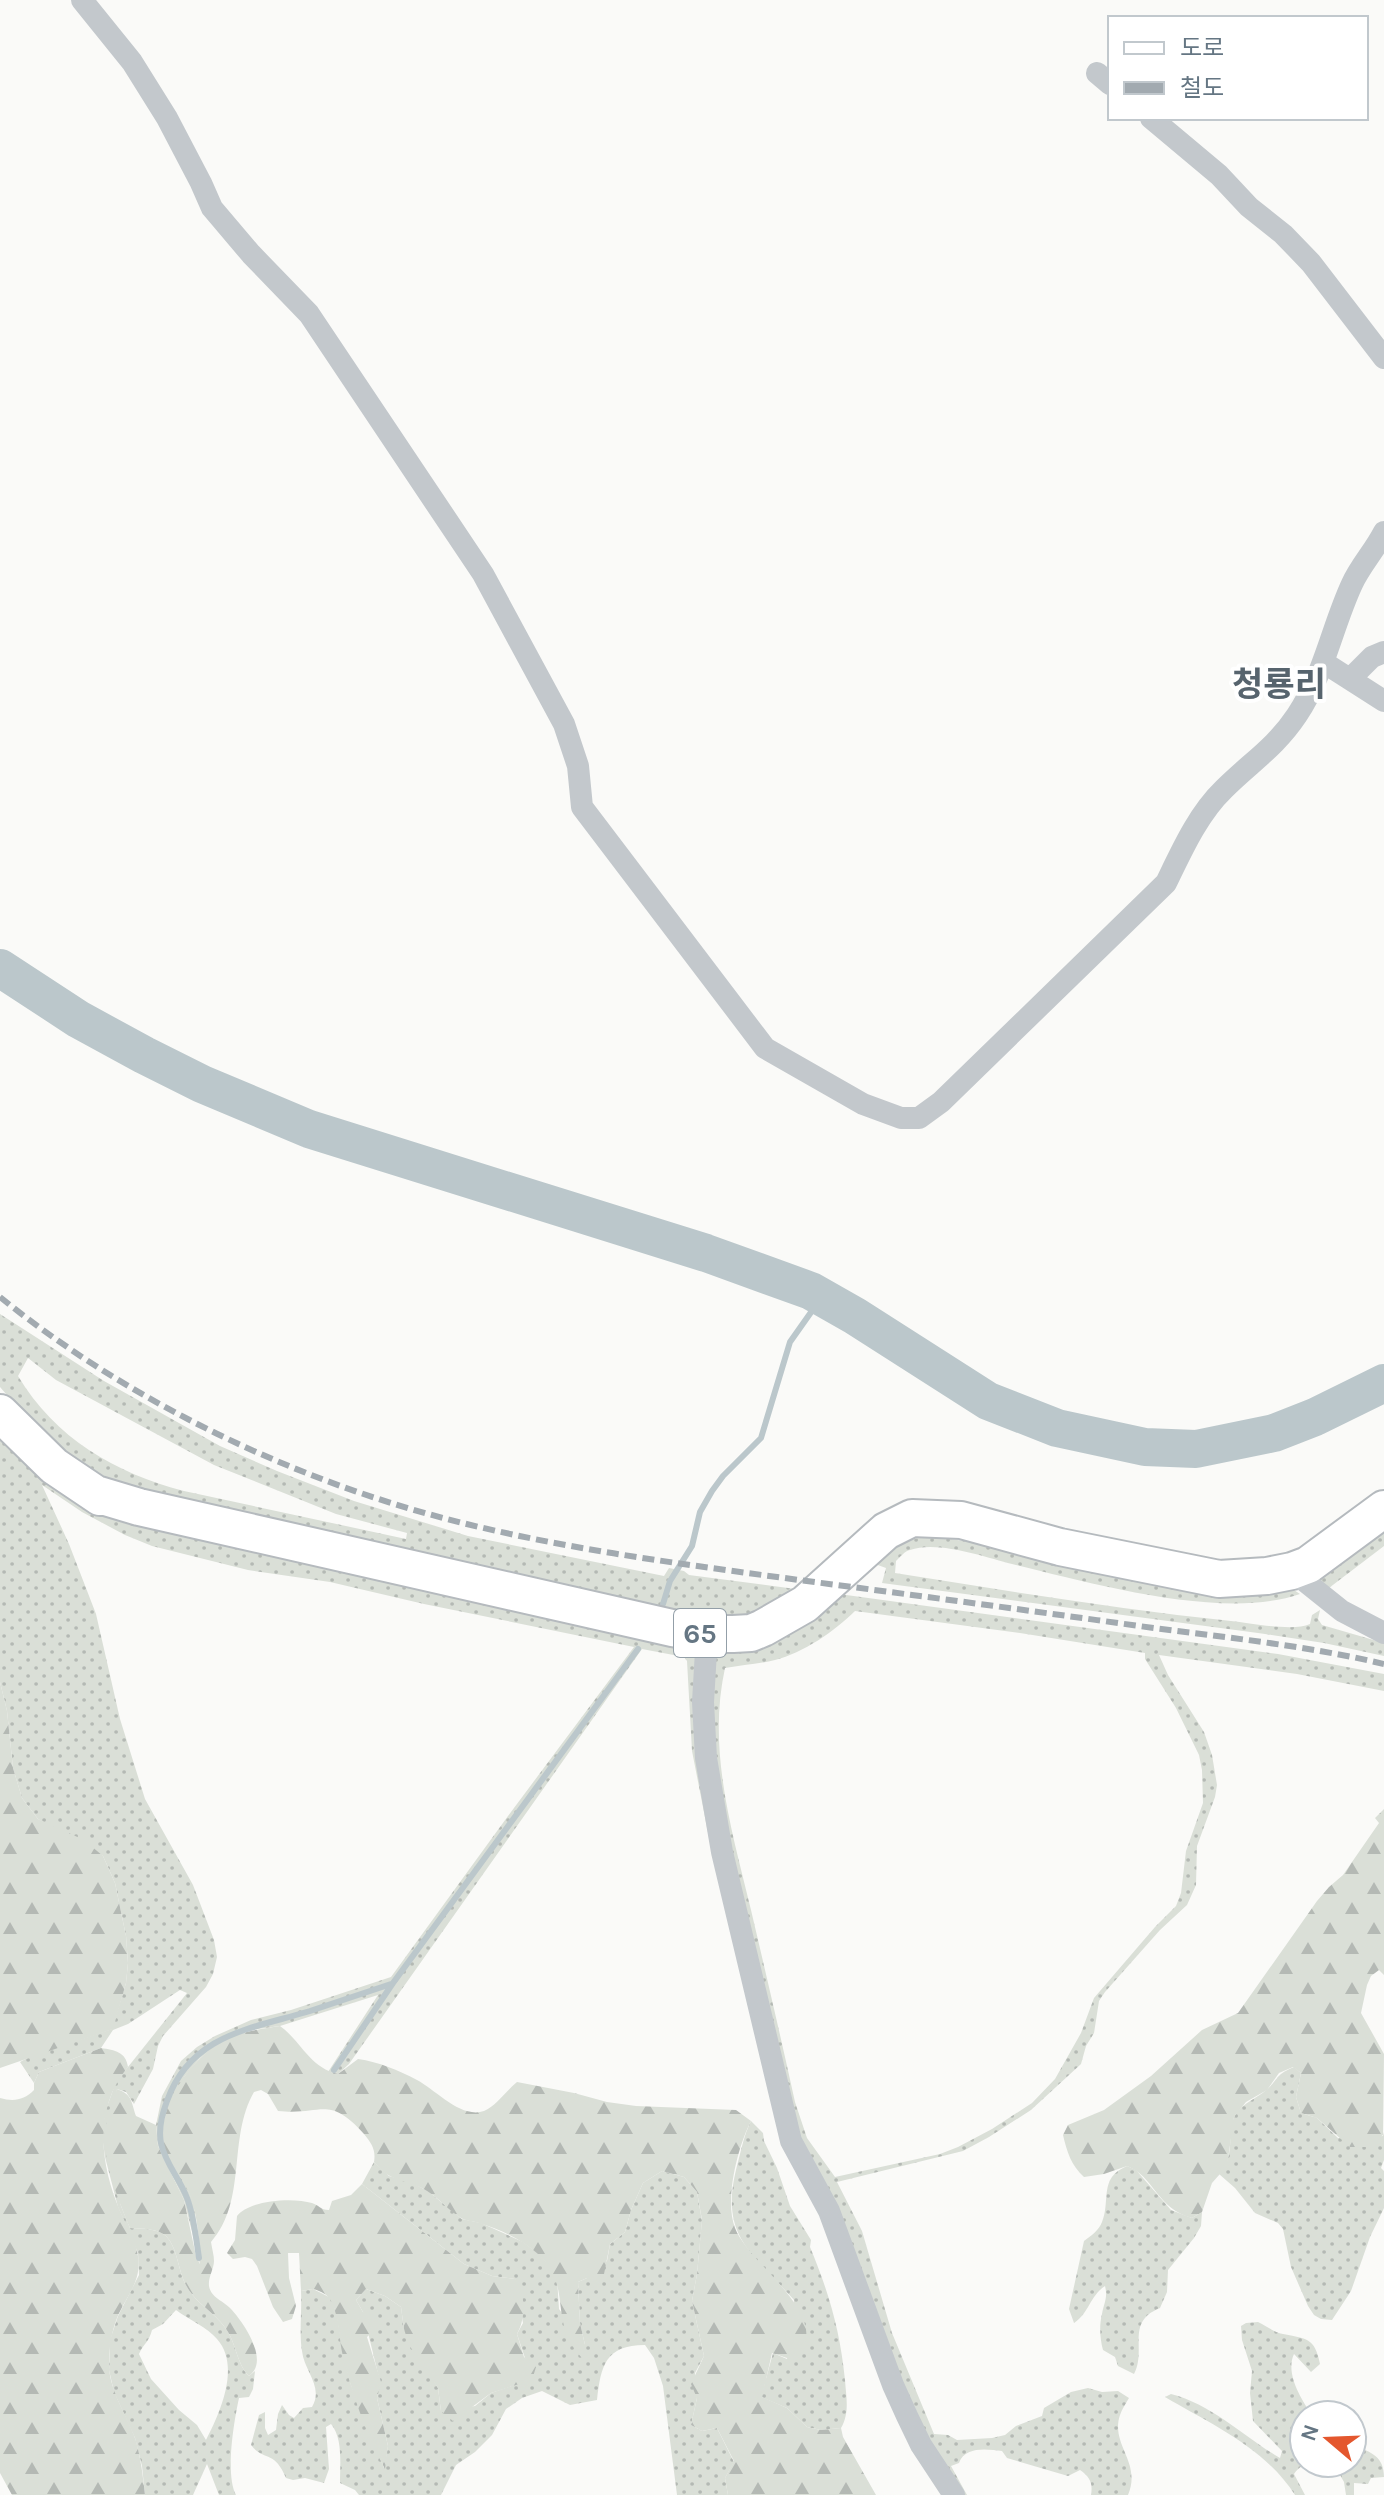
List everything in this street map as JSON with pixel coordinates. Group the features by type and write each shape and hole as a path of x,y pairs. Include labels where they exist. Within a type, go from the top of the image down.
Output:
{"main road":[{"name":"65","path":"0,1413 54,1466 100,1497 449,1579 707,1634 751,1633 782,1619 829,1584 886,1531 912,1518 961,1520 1060,1547 1219,1579 1292,1571 1308,1565 1384,1509"}],"street":[{"path":"82,0 146,84 167,118 212,208 309,314 483,574 564,724 578,766 582,807 765,1048 849,1096 901,1118 919,1118 941,1102 1166,883 1210,804 1223,789 1272,748 1299,713 1323,662 1352,582 1384,532"},
{"path":"1153,120 1283,234 1311,263 1384,358"},
{"path":"1351,678 1372,657 1384,652"},
{"path":"1323,662 1384,701"},
{"path":"1292,1571 1342,1611 1384,1633"},
{"path":"707,1634 703,1702 706,1758 726,1867 791,2141 829,2211 907,2416 921,2445 954,2495"}],"green space":[{"path":"0,1314 104,1381 220,1446 354,1501 468,1536 664,1576 669,1568 689,1575 803,1590 775,1608 736,1619 709,1617 219,1513 103,1478 44,1438 0,1387","holes":["28,1358 56,1380 214,1465 336,1514 407,1533 406,1539 184,1491 134,1474 89,1450 69,1435 50,1418 18,1376"]},
{"path":"0,1434 34,1465 695,1648 711,1848 692,1751 687,1661 684,1657 642,1649 349,2064 338,2074 328,2072 378,1995 280,2026 251,2030 216,2045 185,2076 165,2117 163,2140 167,2155 194,2204 201,2268 184,2200 158,2146 156,2125 162,2096 181,2061 215,2036 251,2020 391,1977 634,1647 330,1582 248,1570 152,1546 82,1512 42,1485 96,1614 120,1719 145,1799 193,1885 214,1940 217,1957 213,1974 206,1987 163,2036 153,2069 134,2104 126,2092 117,2089 108,2157 130,2228 154,2230 166,2236 187,2287 224,2325 245,2372 249,2376 255,2371 253,2389 249,2397 239,2398 235,2420 231,2475 236,2495 219,2495 207,2464 193,2495 145,2495 135,2438 114,2392 109,2370 110,2340 118,2316 139,2275 138,2253 118,2207 105,2157 102,2135 105,2112 116,2082 187,1993 180,1990 128,2024 113,2030 101,2048 39,2072 34,2083 20,2062 112,2029 126,1983 128,1963 115,1883 103,1856 38,1819 22,1798 13,1768 7,1711 0,1682","holes":["176,2310 217,2339 227,2362 226,2390 206,2440 197,2425 151,2379 139,2354 152,2330 163,2324"]},
{"path":"1384,1526 1384,1546 1325,1591 1317,1574"},
{"path":"927,1535 1291,1588 1300,1594 1269,1601 1234,1603 1157,1596 934,1547 906,1552 896,1561 895,1573 1105,1605 1272,1626 1310,1624 1312,1615 1320,1610 1318,1619 1322,1625 1384,1643 1384,1656 1258,1633 882,1583 886,1568 875,1564 899,1546"},
{"path":"839,1594 1278,1654 1384,1674 1384,1691 1297,1674 1159,1655 1204,1732 1217,1785 1197,1846 1196,1885 1187,1905 1160,1930 1105,1992 1099,2001 1094,2033 1081,2064 1031,2110 963,2151 837,2182 862,2231 892,2333 934,2434 948,2435 957,2440 1005,2435 1016,2426 1042,2416 1044,2408 1071,2392 1088,2388 1102,2392 1118,2391 1129,2398 1118,2426 1131,2473 1128,2495 1091,2495 1090,2481 1080,2470 1068,2476 1007,2458 1002,2451 983,2449 971,2451 951,2466 967,2495 963,2495 916,2422 802,2147 714,1782 712,1664 718,1649 784,1635 824,1609","holes":["855,1611 1145,1653 1145,1659 1176,1708 1199,1755 1202,1770 1203,1803 1186,1851 1181,1893 1176,1906 1094,1998 1081,2033 1055,2079 1032,2103 992,2129 940,2154 835,2177 807,2138 795,2102 730,1820 720,1760 720,1699 725,1668 786,1657 807,1647"]},
{"path":"0,1682 7,1711 13,1768 22,1798 38,1819 84,1840 103,1856 115,1883 128,1963 126,1983 113,2029 0,2068"},
{"path":"1384,1809 1384,1975 1379,1970 1371,1976 1361,2013 1384,2054 1383,2135 1367,2147 1350,2147 1317,2118 1301,2113 1296,2097 1301,2073 1293,2067 1279,2073 1267,2090 1246,2102 1234,2117 1227,2166 1212,2183 1202,2212 1192,2218 1171,2207 1144,2177 1127,2166 1084,2177 1066,2147 1063,2135 1068,2125 1104,2110 1151,2076 1202,2030 1238,2013 1317,1901 1343,1875 1379,1823 1375,1818"},
{"path":"280,2026 328,2071 338,2074 358,2059 373,2062 417,2080 466,2111 488,2109 517,2082 636,2106 736,2110 751,2121 734,2173 731,2203 735,2228 756,2259 786,2292 805,2326 805,2344 796,2361 772,2353 762,2397 787,2408 807,2427 821,2430 841,2428 876,2495 728,2495 725,2478 734,2461 717,2428 702,2431 691,2425 697,2398 691,2384 704,2356 692,2301 702,2220 697,2192 684,2177 662,2171 643,2183 625,2232 610,2244 603,2279 587,2278 578,2282 580,2323 585,2345 582,2358 565,2330 555,2279 538,2254 502,2231 461,2218 427,2191 386,2174 374,2162 374,2151 367,2138 342,2114 324,2109 278,2111 268,2094 261,2090 254,2092 246,2110 230,2207 211,2242 214,2261 209,2283 212,2294 236,2315 253,2342 257,2361 249,2376 224,2325 187,2287 166,2236 154,2230 130,2228 109,2167 105,2131 117,2089 129,2096 136,2116 156,2125 158,2146 184,2200 200,2264 193,2204 165,2150 163,2134 170,2102 189,2071 213,2047 239,2034"},
{"path":"101,2048 122,2055 128,2067 109,2101 103,2137 113,2193 135,2245 139,2265 138,2274 115,2324 109,2366 116,2395 136,2441 145,2495 12,2495 0,2473 0,2098 23,2098 34,2090 39,2072"},
{"path":"1294,2067 1301,2073 1296,2097 1301,2113 1317,2118 1338,2138 1383,2136 1384,2132 1381,2168 1384,2171 1384,2208 1351,2291 1332,2320 1314,2315 1308,2306 1291,2267 1283,2229 1278,2223 1255,2213 1219,2174 1229,2155 1235,2115 1280,2075"},
{"path":"751,2121 763,2133 790,2206 811,2240 810,2247 828,2296 837,2328 847,2398 841,2428 821,2430 807,2427 787,2408 761,2397 773,2353 787,2359 794,2300 751,2254 735,2225 733,2187 743,2141"},
{"path":"374,2162 389,2176 413,2183 429,2192 462,2219 481,2223 523,2242 539,2254 557,2278 559,2309 585,2345 580,2323 578,2282 607,2261 610,2244 625,2232 643,2183 662,2171 684,2177 697,2192 702,2221 692,2301 704,2356 695,2373 697,2398 691,2425 702,2431 717,2428 734,2462 725,2478 728,2495 677,2495 663,2386 654,2358 645,2345 613,2353 603,2368 597,2400 570,2405 542,2391 522,2398 506,2409 492,2435 456,2465 441,2495 359,2495 340,2483 339,2444 331,2424 326,2427 329,2469 324,2483 305,2478 286,2478 273,2459 256,2450 251,2445 259,2415 265,2412 268,2435 276,2430 282,2405 294,2418 303,2408 312,2407 315,2400 315,2386 301,2345 301,2291 313,2289 331,2298 351,2385 384,2468 388,2446 377,2398 380,2382 363,2312 356,2300 366,2289 385,2296 401,2307 404,2329 438,2388 441,2411 475,2406 491,2393 532,2379 517,2334 523,2323 515,2279 492,2276 464,2264 362,2184"},
{"path":"1127,2166 1136,2170 1171,2210 1192,2218 1202,2212 1201,2226 1194,2238 1168,2270 1167,2292 1160,2308 1149,2314 1140,2328 1139,2355 1134,2374 1118,2366 1115,2357 1103,2350 1100,2328 1105,2286 1074,2323 1069,2309 1084,2241 1102,2222 1112,2177"},
{"path":"362,2184 464,2264 492,2276 515,2279 524,2306 517,2334 524,2357 536,2367 532,2380 491,2393 453,2421 441,2411 438,2388 409,2345 401,2307 385,2296 366,2289 356,2300 363,2312 374,2318 374,2330 367,2337 381,2382 377,2398 388,2446 385,2469 355,2397 332,2303 319,2291 301,2291 299,2253 288,2253 289,2278 296,2306 292,2319 283,2322 252,2259 233,2259 227,2253 235,2240 237,2216 251,2206 294,2200 329,2210 332,2201 351,2195"},
{"path":"1258,2322 1280,2333 1308,2341 1318,2355 1320,2364 1311,2372 1294,2354 1291,2369 1302,2399 1288,2399 1288,2479 1297,2479 1305,2495 1295,2495 1283,2478 1253,2450 1165,2397 1171,2394 1201,2406 1280,2458 1282,2451 1253,2421 1250,2393 1252,2371 1241,2326"},
{"path":"1368,2452 1376,2456 1382,2465 1384,2477 1371,2478 1368,2484 1354,2483 1354,2495 1346,2495 1342,2479 1368,2479"}],"waterway":[{"path":"0,968 78,1019 144,1055 202,1084 309,1129 706,1253 811,1291 988,1401 1057,1428 1145,1447 1196,1449 1274,1433 1315,1417 1384,1383"},
{"path":"663,1604 670,1581 692,1546 700,1512 712,1491 761,1438 790,1342 814,1308 811,1291"},
{"path":"334,2070 393,1983 638,1649"},
{"path":"199,2258 189,2205 160,2137 167,2101 178,2079 191,2061 225,2038 391,1984"}],"railway":[{"path":"0,1297 101,1369 212,1431 328,1482 447,1519 622,1555 1262,1642 1384,1664"}],"district":[{"name":"청룡리","path":"1279,684"}]}
